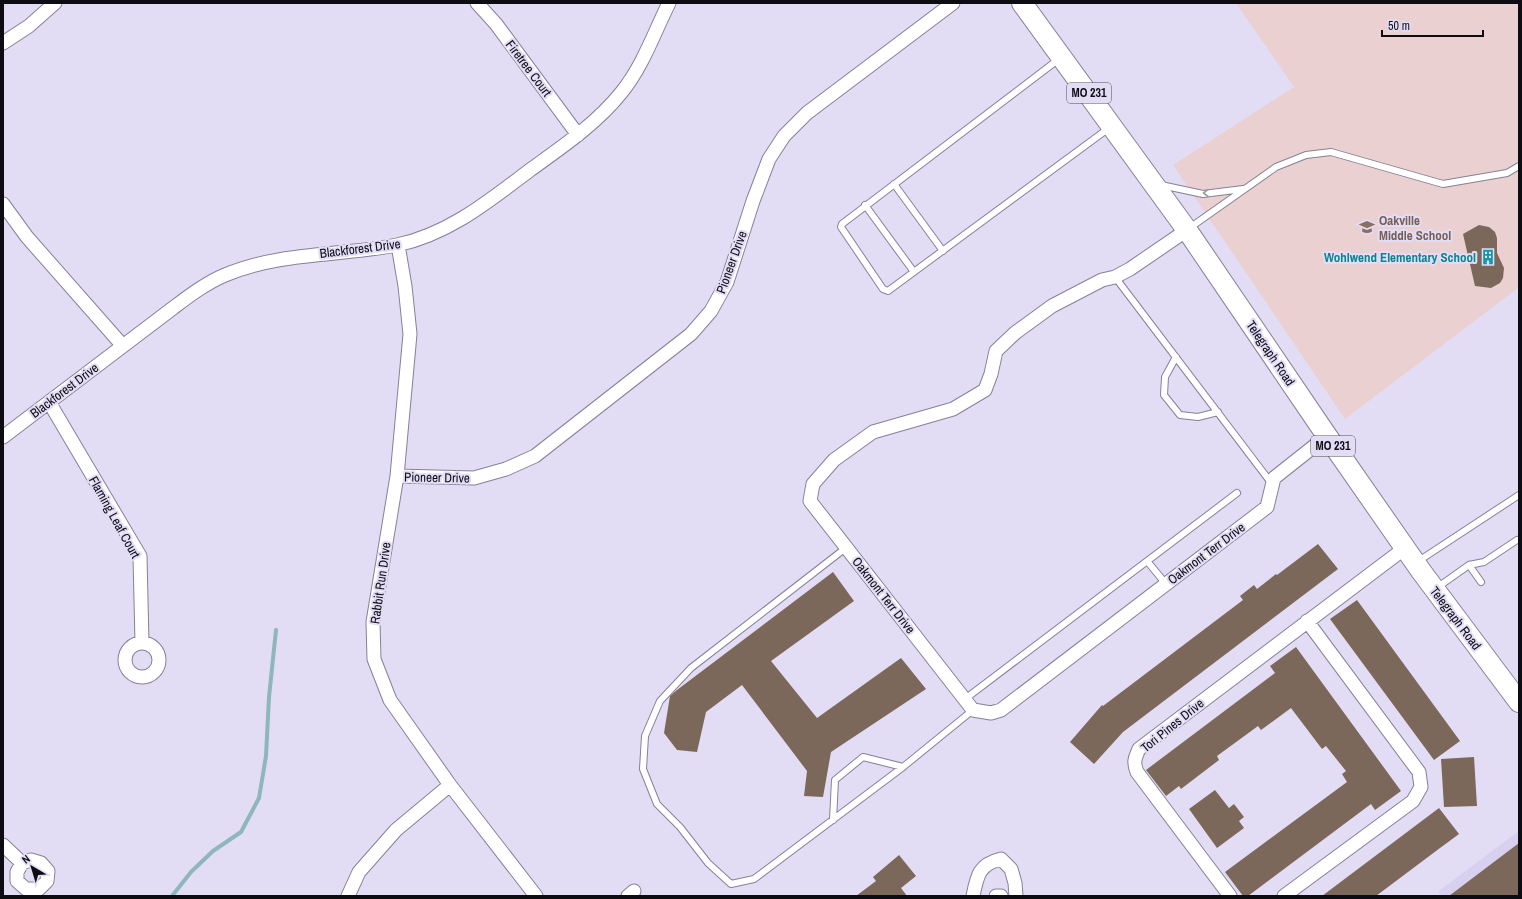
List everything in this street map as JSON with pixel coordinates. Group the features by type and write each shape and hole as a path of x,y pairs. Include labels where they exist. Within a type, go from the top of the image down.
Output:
{"main road":[{"name":"Telegraph Road","path":"1022,3 1187,230 1410,555 1519,702"}],"street":[{"path":"3,43 28,26 55,3"},
{"name":"Firetree Court","path":"477,3 496,24 578,135"},
{"name":"Blackforest Drive","path":"3,437 200,288 225,275 248,267 278,260 307,255 398,245 441,231 465,218 578,135 622,92 641,63 669,3"},
{"name":"Pioneer Drive","path":"397,476 474,478 506,469 535,456 643,374 691,334 711,311 727,282 753,202 769,159 784,136 807,113 953,3"},
{"path":"3,204 27,237 123,346"},
{"name":"Oakmont Terr Drive","path":"1187,230 1130,269 1115,277 1102,280 1052,306 1015,334 996,351 991,374 985,390 953,410 873,432 834,460 813,484 810,501 973,710 992,713 1001,710 1267,506 1274,478 1327,436"},
{"name":"Rabbit Run Drive","path":"398,245 405,286 410,334 397,476 373,622 374,659 390,700 450,785 536,896"},
{"name":"Flaming Leaf Court","path":"49,402 140,556 142,643"},
{"name":"Tori Pines Drive","path":"1230,896 1137,772 1134,758 1139,749 1146,742 1307,621 1410,555"},
{"path":"1284,896 1413,801 1421,787 1419,772 1307,621"},
{"path":"348,896 359,872 396,830 450,785"},
{"path":"3,845 22,863"},
{"path":"973,896 977,878 985,865 992,861 1001,859 1011,869 1015,883 1016,896"},
{"path":"996,896 1001,896"}],"lane":[{"path":"1062,57 843,222 841,227 883,289 888,291 1112,126"},
{"path":"1187,230 1276,167 1306,155 1330,152 1442,184 1507,173 1519,166"},
{"path":"894,184 943,251"},
{"path":"1154,184 1203,194 1245,189"},
{"path":"865,205 914,272"},
{"path":"1115,277 1272,485"},
{"path":"1176,357 1165,377 1164,395 1180,415 1198,417 1218,412"},
{"path":"965,699 1237,493"},
{"path":"1410,555 1519,495"},
{"path":"1435,589 1469,565 1484,562 1517,540"},
{"path":"847,547 691,668 660,702 645,736 643,769 657,804 680,826 708,863 731,884 754,879 903,767 973,710"},
{"path":"1147,561 1166,584"},
{"path":"1469,565 1481,582"},
{"path":"833,820 835,780 862,757 903,767"}],"shaded area":[{"name":"Oakville Middle School","path":"1236,3 1519,3 1519,289 1518,288 1345,419 1173,165 1294,87"},
{"path":"1519,831 1519,896 1440,896 1439,891"}],"building":[{"name":"Wohlwend Elementary School","path":"1479,225 1489,227 1495,232 1497,238 1497,253 1504,268 1503,278 1500,283 1491,288 1475,286 1463,234"},
{"path":"1318,544 1338,569 1123,732 1094,764 1070,742 1102,705 1103,706 1243,600 1240,596 1254,585 1257,589"},
{"path":"833,572 854,601 771,661 817,718 901,658 926,689 831,752 823,797 804,796 807,771 742,685 706,712 697,752 677,750 664,733 670,696"},
{"path":"1357,600 1460,741 1434,760 1330,619"},
{"path":"1296,647 1401,791 1375,810 1371,804 1248,896 1243,896 1225,872 1347,782 1342,774 1346,771 1326,746 1322,749 1291,708 1261,730 1258,726 1217,756 1219,760 1181,789 1179,786 1166,796 1146,770 1275,673 1270,666"},
{"path":"1474,757 1477,806 1444,807 1441,759"},
{"path":"1215,790 1229,808 1234,804 1244,817 1239,821 1244,828 1217,848 1189,809"},
{"path":"1439,808 1459,834 1376,896 1322,896"},
{"path":"1519,843 1519,896 1449,896"},
{"path":"899,855 916,876 901,888 907,896 856,896 876,881 873,877"}],"waterway":[{"path":"172,896 191,872 213,851 241,832 259,798 266,756 269,697 276,630"}],"place":[{"name":"Oakville Middle School","path":"1367,227"},
{"name":"Wohlwend Elementary School","path":"1488,257"}]}
